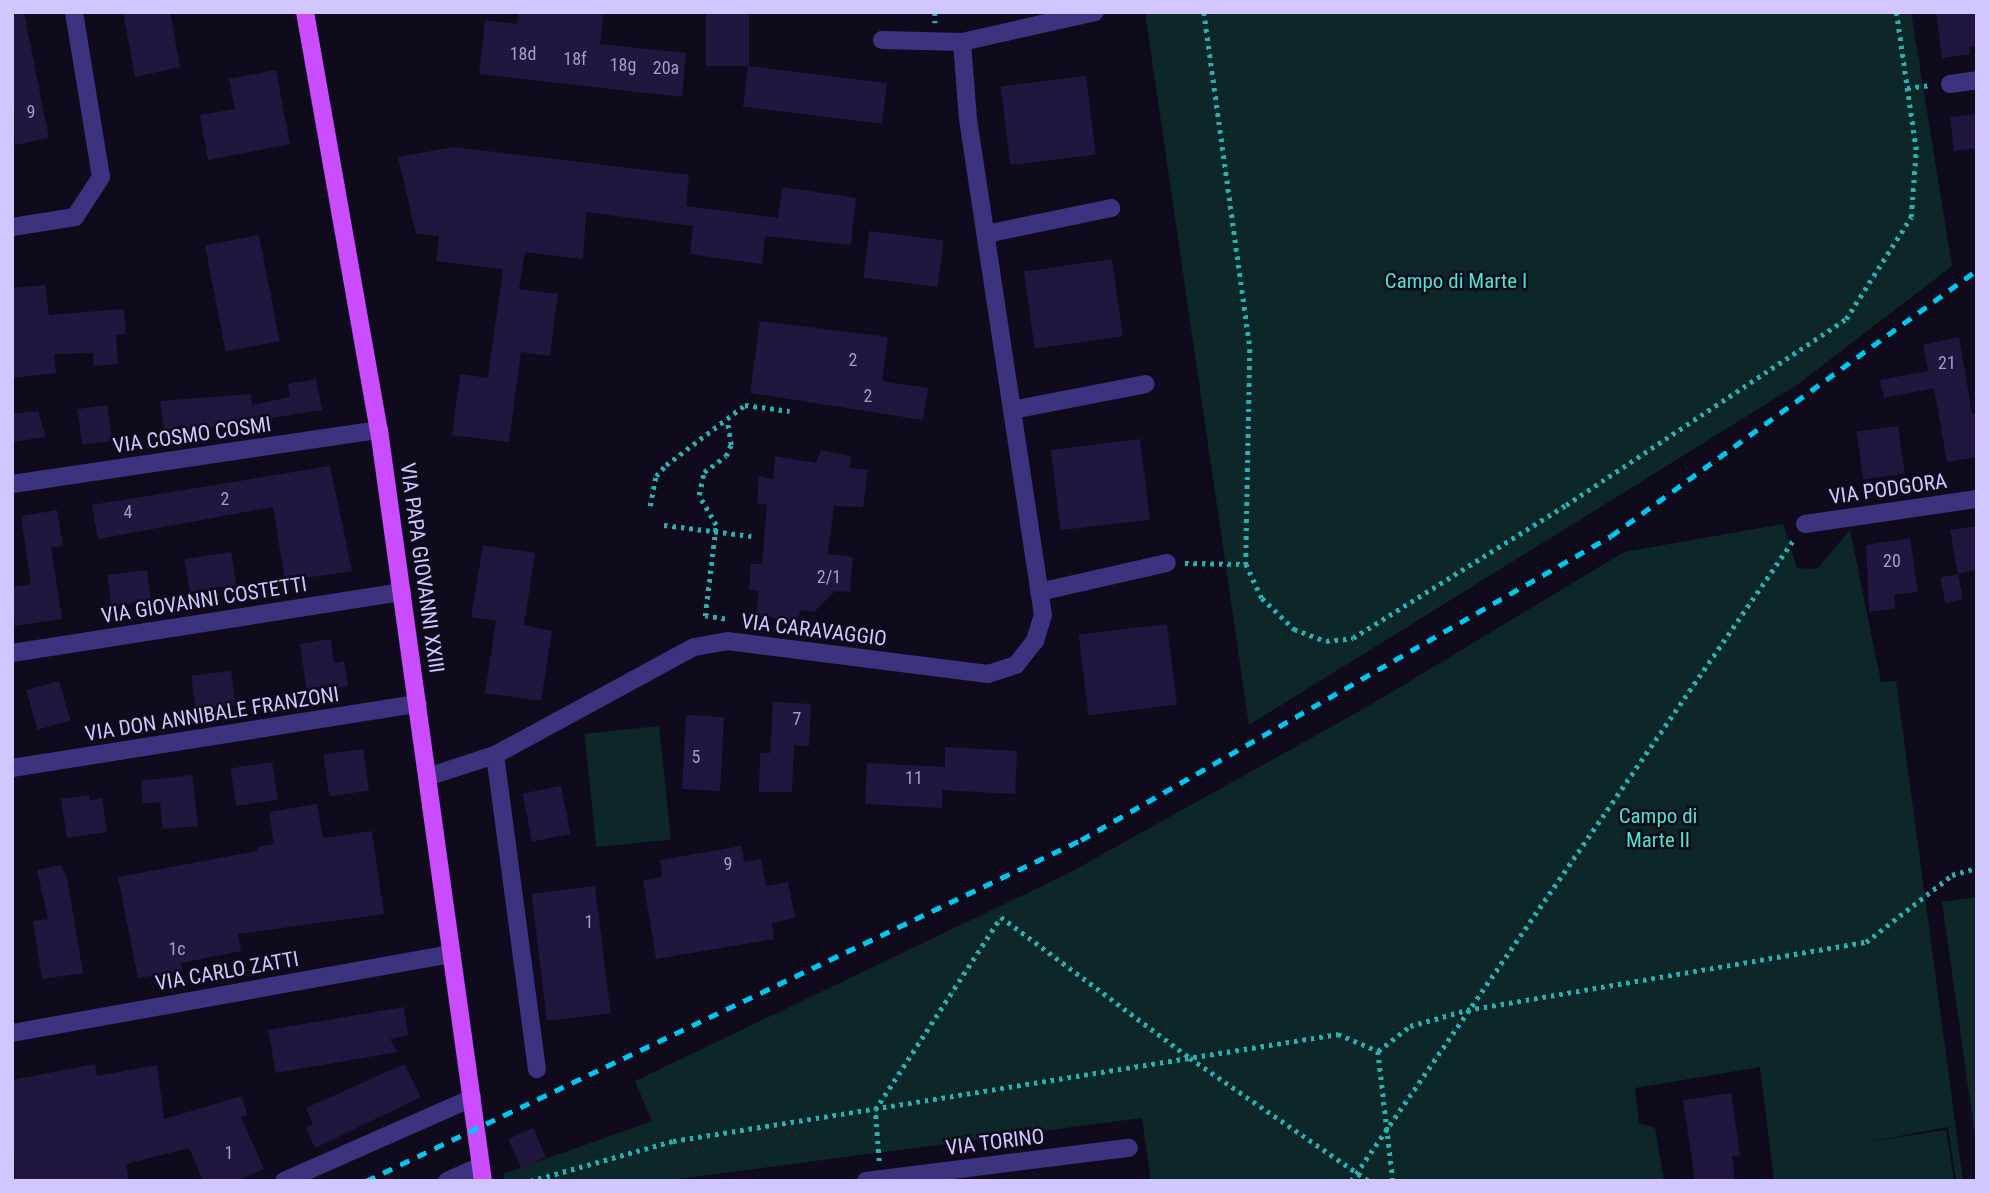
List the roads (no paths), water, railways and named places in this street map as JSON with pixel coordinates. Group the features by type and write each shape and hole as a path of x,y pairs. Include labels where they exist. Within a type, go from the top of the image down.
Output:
{"main road":[{"name":"VIA PAPA GIOVANNI XXIII","path":"305,12 379,430 482,1173"}],"street":[{"path":"12,227 75,217 101,177 74,12"},
{"path":"882,40 962,42 1095,12"},
{"name":"VIA CARAVAGGIO","path":"428,777 495,755 694,647 727,642 988,674 1003,671 1035,642 1042,615 986,234 962,42"},
{"path":"1950,84 1977,80"},
{"path":"986,234 1111,208"},
{"path":"1012,410 1146,384"},
{"name":"VIA COSMO COSMI","path":"12,484 379,430"},
{"name":"VIA PODGORA","path":"1805,524 1977,499"},
{"path":"1039,592 1167,563"},
{"name":"VIA GIOVANNI COSTETTI","path":"12,653 402,592"},
{"name":"VIA DON ANNIBALE FRANZONI","path":"12,768 418,704"},
{"path":"495,755 537,1069"},
{"name":"VIA CARLO ZATTI","path":"12,1033 450,954"},
{"path":"284,1181 472,1098"},
{"name":"VIA TORINO","path":"873,1180 1129,1148"},
{"path":"447,1181 482,1173"}],"railway":[{"path":"366,1181 1081,840 1611,536 1977,270"}],"park label":[{"name":"Campo di Marte I","path":"1456,281"},
{"name":"Campo di Marte II","path":"1658,828"}]}
